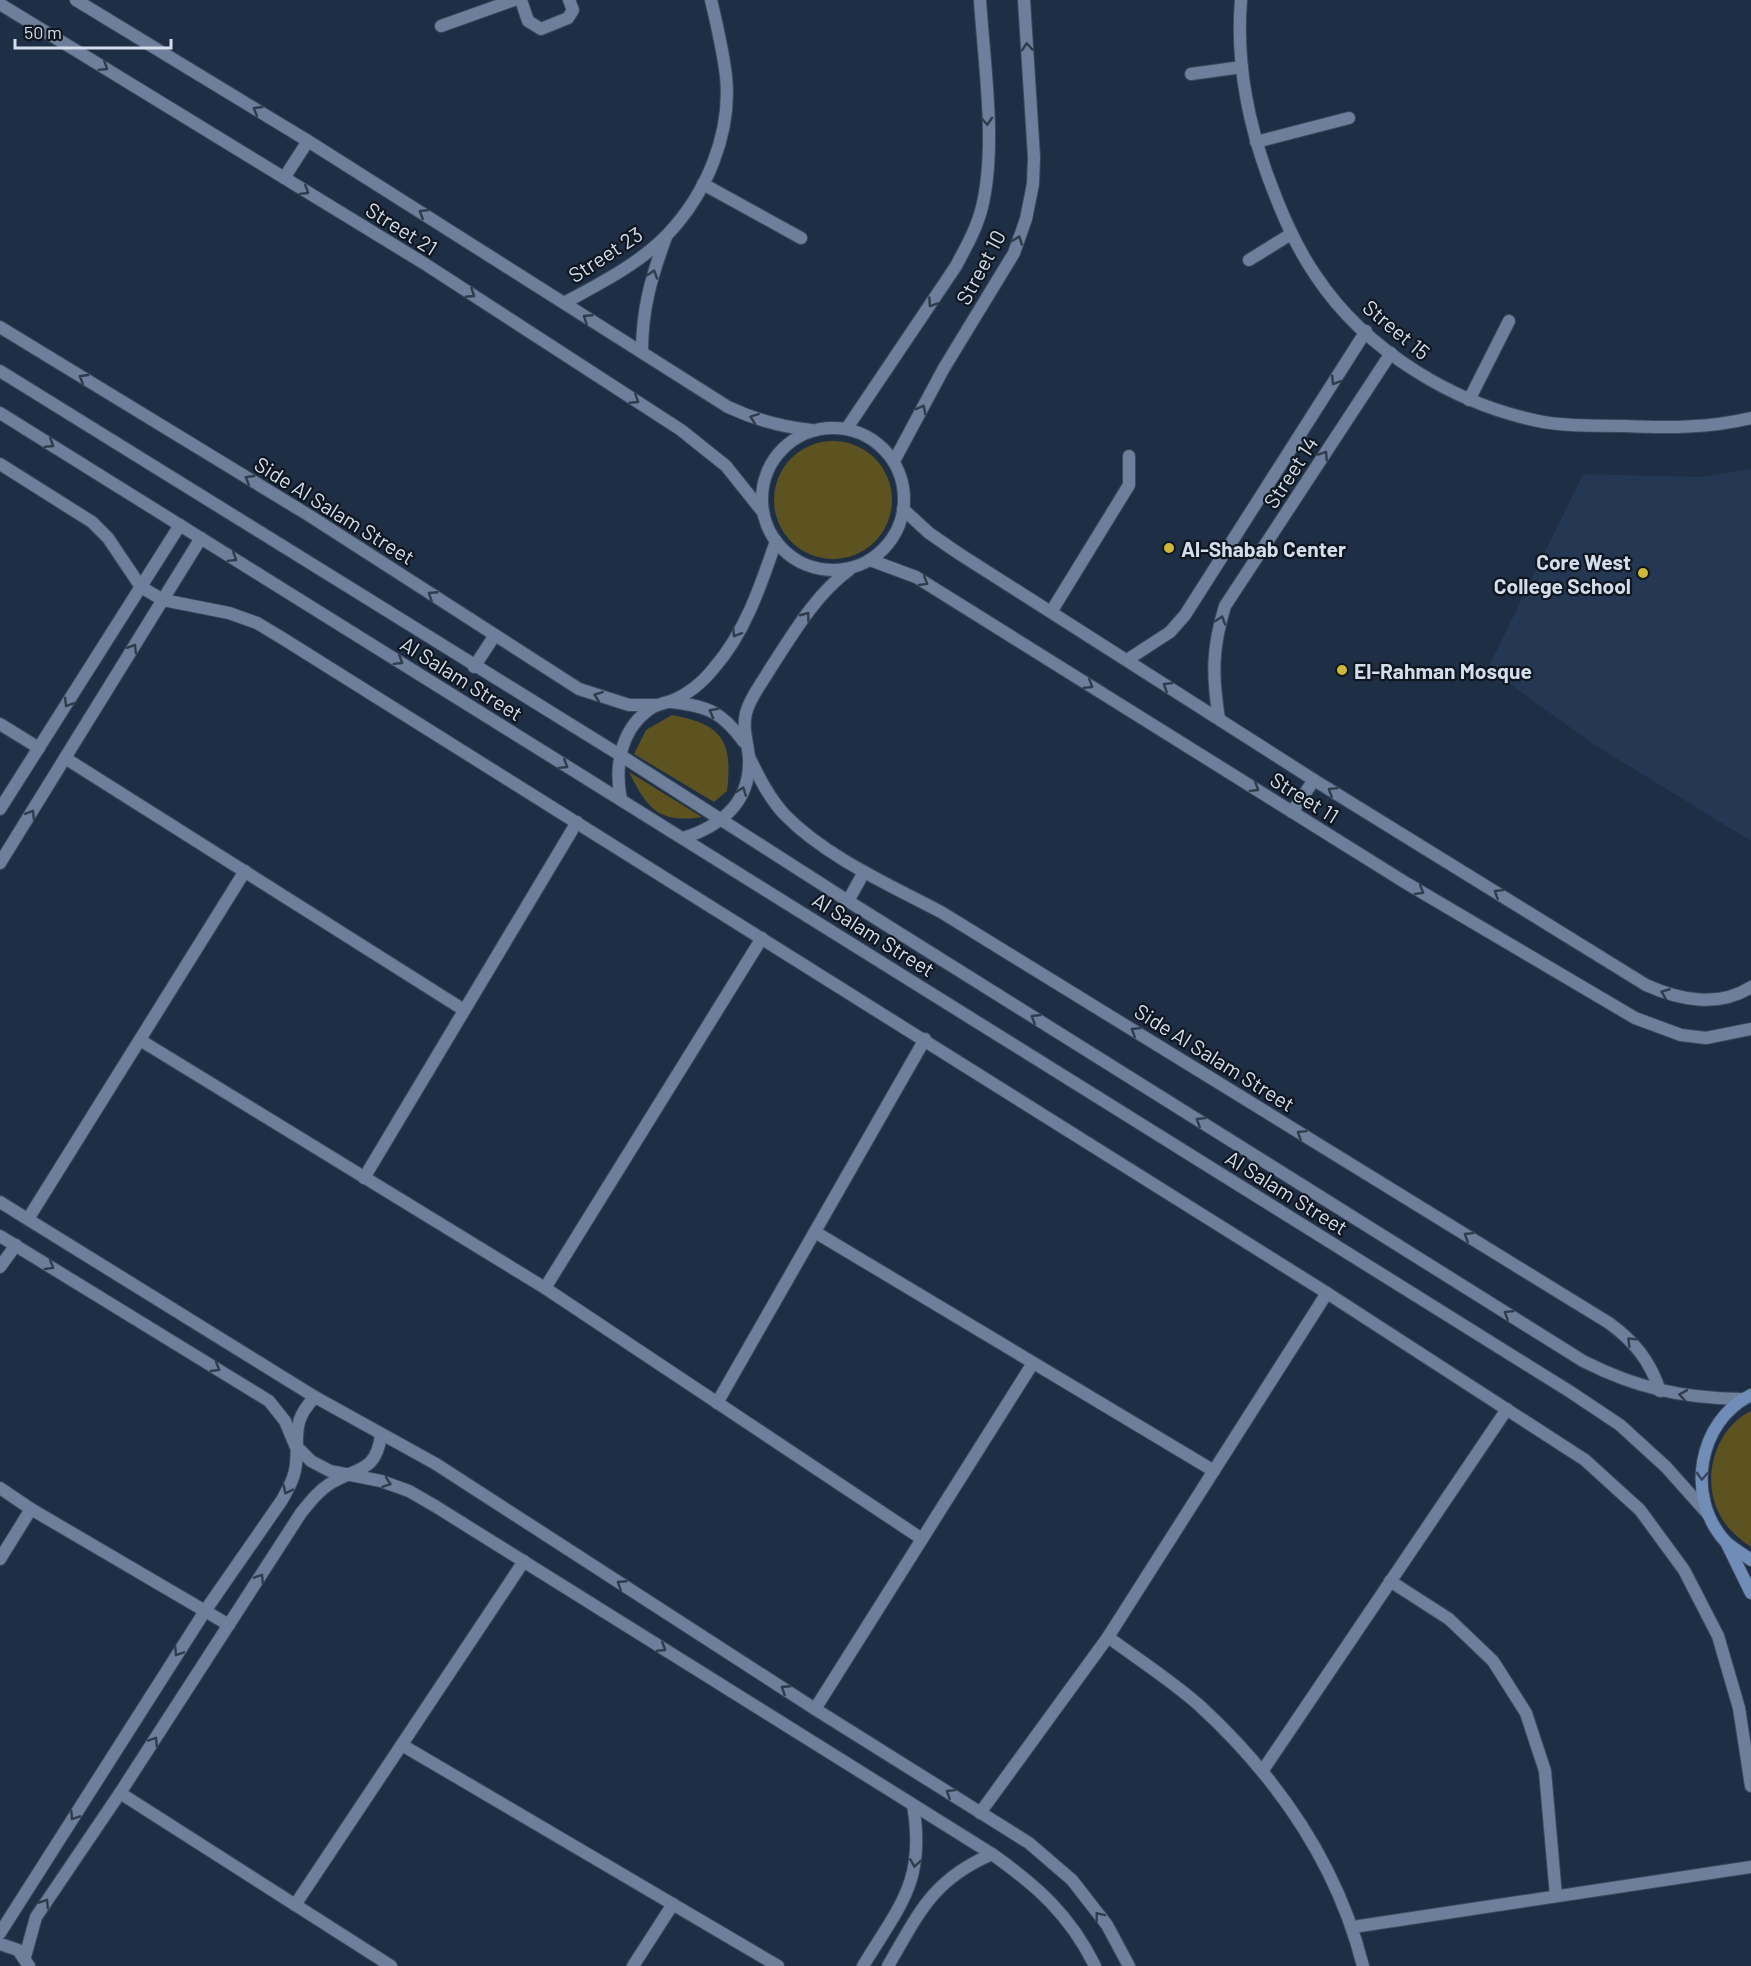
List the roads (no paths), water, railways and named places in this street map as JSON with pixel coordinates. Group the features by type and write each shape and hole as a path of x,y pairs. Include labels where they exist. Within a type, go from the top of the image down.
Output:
{"street":[{"name":"Street 21","path":"76,0 308,141 728,407 754,419 782,427 811,430"},
{"path":"441,26 514,0"},
{"path":"521,0 528,21 541,29 568,18 573,10 569,0"},
{"name":"Street 23","path":"564,303 626,267 666,236 694,202 714,164 724,122 726,78 711,0"},
{"name":"Street 10","path":"847,428 956,266 971,238 982,208 988,177 989,145 980,0"},
{"name":"Street 10","path":"894,461 944,368 1005,269 1026,219 1033,184 1034,157 1024,0"},
{"name":"Street 15","path":"1241,0 1239,24 1242,67 1256,142 1291,234 1316,277 1366,331 1391,353 1428,379 1469,400 1506,413 1544,422 1583,427 1683,428 1751,418"},
{"name":"Street 21","path":"0,3 425,264 681,430 726,466 762,511"},
{"path":"1191,74 1242,67"},
{"path":"1256,142 1349,118"},
{"path":"284,178 308,141"},
{"path":"703,184 801,238"},
{"path":"1249,260 1291,234"},
{"name":"Street 23","path":"642,352 642,316 651,276 666,236"},
{"path":"1469,400 1509,321"},
{"name":"Side Al Salam Street","path":"0,327 310,516 579,689 629,705 655,705"},
{"name":"Street 14","path":"1127,660 1170,632 1185,615 1366,331"},
{"name":"Street 14","path":"1219,719 1212,660 1216,634 1225,606 1391,353"},
{"name":"Al Salam Street","path":"0,371 474,667 620,755 848,901 1583,1361 1620,1379 1660,1391 1701,1398 1746,1397"},
{"name":"Al Salam Street","path":"0,414 1569,1391 1620,1425 1666,1467 1708,1514"},
{"path":"683,838 722,821 743,794 749,756 745,743 746,714 751,700 805,616 836,580 885,549 896,533 903,509 902,478 894,461 866,434 847,428 829,427 811,430 793,439 778,453 767,470 762,491 762,511 776,541 802,564 835,571 852,568"},
{"path":"1051,612 1129,485 1129,456"},
{"path":"0,464 92,522 108,538 141,587 162,600 229,613 257,623 925,1039 1327,1293 1585,1460 1640,1510 1684,1570 1721,1647 1739,1708 1751,1786"},
{"name":"Street 11","path":"903,509 929,533 1051,612 1314,780 1646,985 1670,996 1696,1000 1722,998 1751,987"},
{"path":"0,809 180,525"},
{"path":"0,864 201,538"},
{"path":"621,800 618,785 620,755 633,727 655,705 669,702 701,683 717,666 752,607 776,541"},
{"name":"Street 11","path":"870,560 916,577 1292,812 1635,1018 1681,1035 1706,1038 1751,1029"},
{"path":"474,667 495,635"},
{"path":"669,702 700,706 714,711 726,719 745,743"},
{"path":"0,724 39,748"},
{"name":"Side Al Salam Street","path":"749,756 771,797 785,815 805,832 864,872 941,912 1609,1323 1627,1336 1641,1352 1653,1370 1660,1391"},
{"path":"65,758 464,1010"},
{"path":"1292,812 1314,780"},
{"path":"364,1178 577,822"},
{"path":"28,1219 245,871"},
{"path":"848,901 864,872"},
{"path":"545,1288 762,938"},
{"path":"717,1403 925,1039"},
{"path":"140,1040 545,1288 922,1539"},
{"path":"0,1202 315,1397 436,1464 815,1709 1029,1842 1072,1880 1107,1925 1129,1966"},
{"path":"815,1232 1214,1472"},
{"path":"0,1236 268,1401 285,1421 295,1445 311,1461 330,1471 409,1491 992,1854 1031,1881 1060,1911 1084,1944 1095,1966"},
{"path":"0,1267 16,1245"},
{"path":"981,1813 1108,1637 1327,1293"},
{"path":"815,1709 1033,1363"},
{"path":"0,1933 204,1611 282,1500 291,1483 296,1464 295,1445 299,1419 315,1397"},
{"path":"1746,1397 1718,1422 1704,1450 1701,1482 1708,1514 1725,1541 1751,1593"},
{"path":"1263,1770 1507,1409"},
{"path":"27,1962 36,1917 314,1496 332,1482 364,1469 374,1460 380,1448 381,1435"},
{"path":"0,1488 31,1509 229,1625"},
{"path":"0,1558 31,1509"},
{"path":"1725,1541 1751,1560"},
{"path":"295,1905 524,1562"},
{"path":"1390,1581 1449,1619 1493,1661 1526,1713 1545,1771 1556,1896"},
{"path":"1108,1637 1199,1705 1263,1770 1299,1819 1324,1863 1353,1927 1363,1966"},
{"path":"402,1745 778,1966"},
{"path":"120,1793 391,1966"},
{"path":"862,1966 907,1893 917,1855 918,1835 913,1805"},
{"path":"888,1966 925,1904 943,1882 966,1865 992,1854"},
{"path":"1353,1927 1751,1867"},
{"path":"633,1966 673,1904"},
{"path":"0,1944 18,1950 27,1962"}],"place":[{"name":"Al-Shabab Center","path":"1169,548"},
{"name":"Core West College School","path":"1643,573"},
{"name":"El-Rahman Mosque","path":"1342,670"}]}
